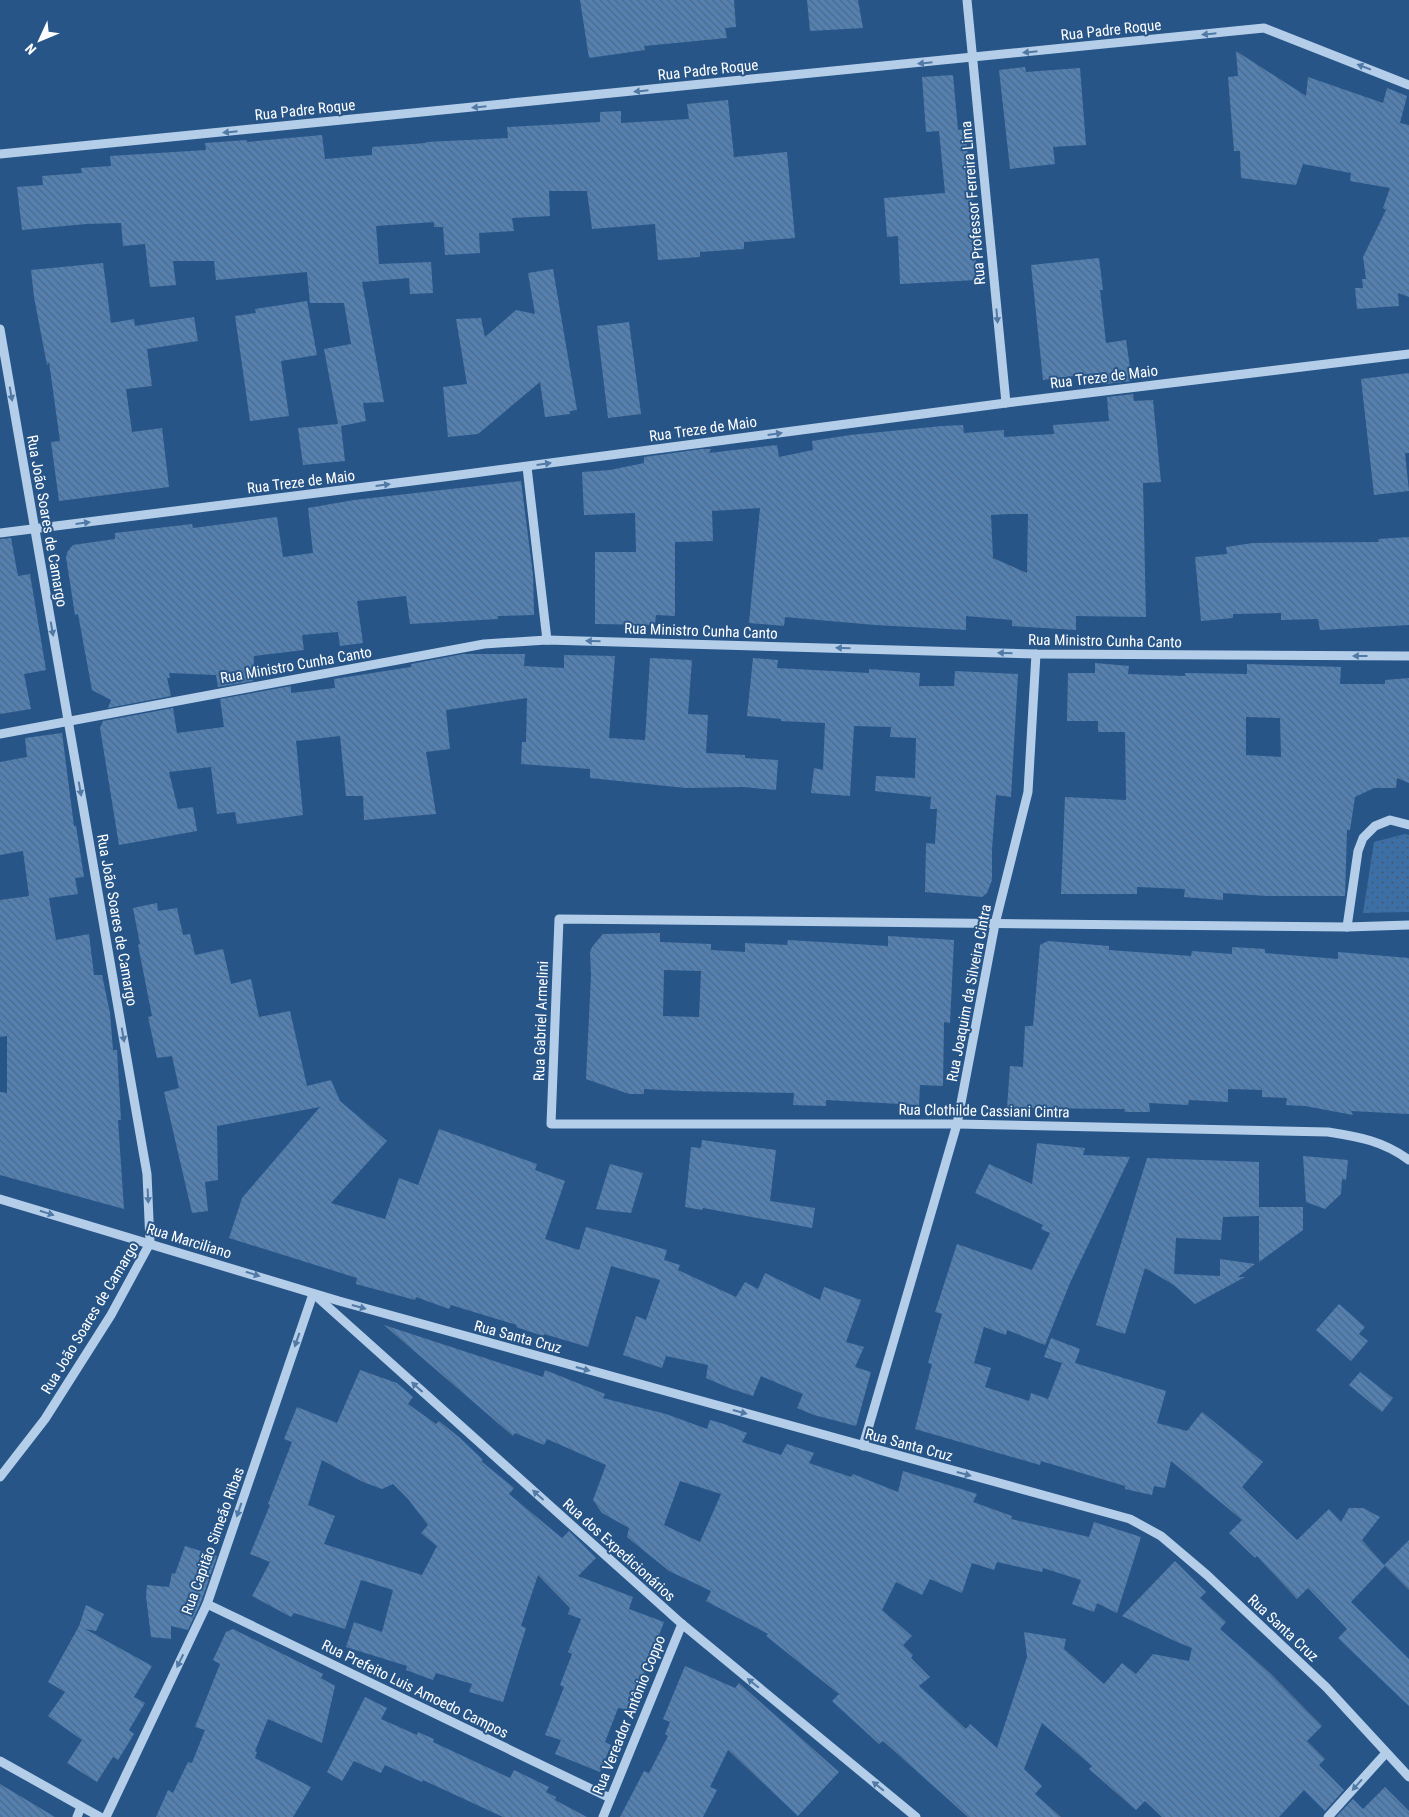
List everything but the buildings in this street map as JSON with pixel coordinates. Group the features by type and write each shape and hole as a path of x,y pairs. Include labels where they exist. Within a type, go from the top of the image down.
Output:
{"street":[{"name":"Rua Professor Ferreira Lima","path":"967,0 1006,403"},
{"name":"Rua Padre Roque","path":"0,154 1264,28 1409,85"},
{"name":"Rua João Soares de Camargo","path":"0,329 147,1174 150,1244 111,1315 45,1419 0,1477"},
{"name":"Rua Treze de Maio","path":"0,533 527,467 1006,403 1409,354"},
{"path":"527,467 547,640"},
{"name":"Rua Ministro Cunha Canto","path":"0,734 484,644 547,640 1036,654 1409,656"},
{"name":"Rua Joaquim da Silveira Cintra","path":"862,1446 957,1124 995,924 1028,792 1036,654"},
{"path":"1347,927 1358,851 1363,838 1375,826 1390,820 1409,824"},
{"name":"Rua Gabriel Armelini","path":"551,1124 559,919 995,924"},
{"path":"995,924 1347,927 1409,925"},
{"name":"Rua Clothilde Cassiani Cintra","path":"551,1124 957,1124 1328,1132 1362,1137 1384,1144 1409,1160"},
{"name":"Rua Marciliano","path":"0,1199 312,1294"},
{"name":"Rua Santa Cruz","path":"312,1294 1130,1519 1161,1536 1207,1575 1326,1687 1409,1777"},
{"name":"Rua Capitão Simeão Ribas","path":"106,1817 207,1604 312,1294"},
{"name":"Rua dos Expedicionários","path":"312,1294 682,1624 916,1817"},
{"name":"Rua Prefeito Luis Amoedo Campos","path":"207,1604 610,1798"},
{"name":"Rua Vereador Antônio Coppo","path":"603,1817 682,1624"},
{"path":"1328,1817 1386,1753"},
{"path":"0,1761 100,1817"},
{"path":"77,1817 81,1807"}],"shaded area":[{"path":"1405,834 1409,835 1409,912 1363,913 1374,842"}]}
